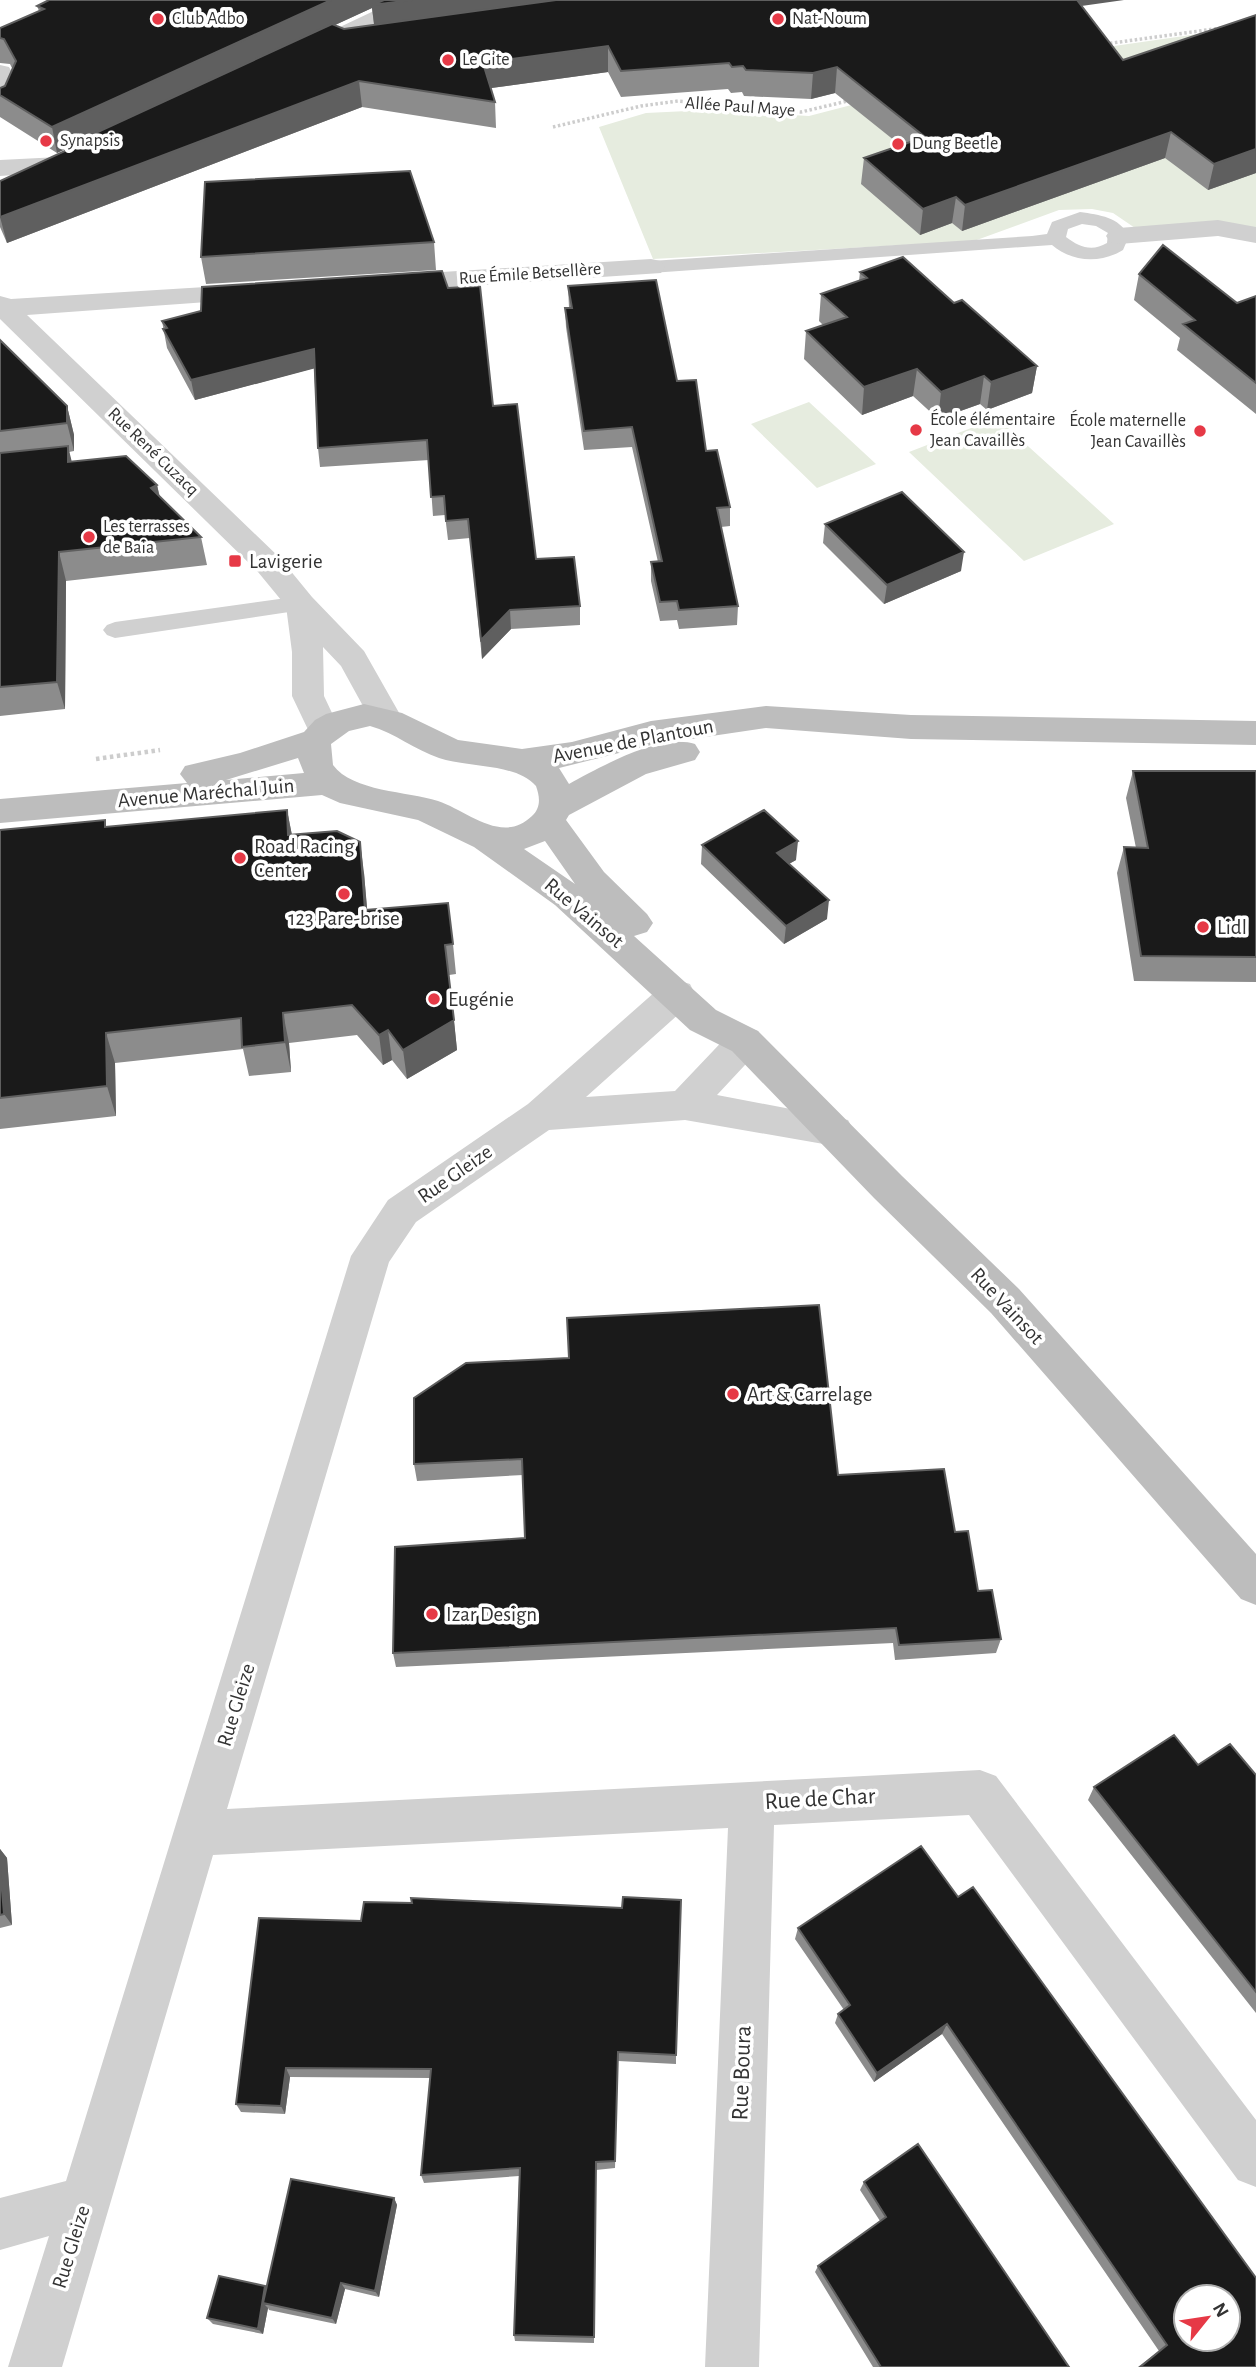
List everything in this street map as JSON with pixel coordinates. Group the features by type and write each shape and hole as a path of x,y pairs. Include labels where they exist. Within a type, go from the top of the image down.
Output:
{"main road":[{"name":"Avenue Maréchal Juin","path":"85,802 243,764 320,735 352,718 370,715 386,718"},
{"name":"Avenue de Plantoun","path":"523,761 572,754 651,733 766,717 911,727 1256,733"},
{"path":"386,718 448,749 503,760 523,761"},
{"name":"Avenue de Plantoun","path":"486,839 510,839 527,835 553,813 618,772 660,755 743,743 911,727"},
{"path":"320,735 313,754 318,772 326,783"},
{"name":"Rue Vainsot","path":"523,761 552,781 558,794 553,813 593,881 612,903 728,1005 745,1041"},
{"name":"Avenue Maréchal Juin","path":"0,811 326,783"},
{"name":"Rue Vainsot","path":"326,783 340,791 438,814 486,839 567,896 703,1020 745,1041 888,1187 1005,1301 1256,1584"}],"street":[{"path":"285,61 396,20 416,0"},
{"path":"310,50 386,39"},
{"path":"0,72 8,86 0,106"},
{"path":"5,180 59,166 84,154"},
{"path":"1119,236 1218,228 1256,235"},
{"name":"Rue Émile Betsellère","path":"362,285 651,267"},
{"path":"2,306 279,290"},
{"name":"Rue René Cuzacq","path":"2,306 269,565 301,604 353,659 386,718"},
{"path":"119,459 156,454"},
{"path":"301,604 308,652 308,696 320,735"},
{"name":"Rue Gleize","path":"35,2367 371,1256 402,1211 541,1115 677,994"},
{"path":"685,1105 745,1041"},
{"path":"541,1115 685,1105 835,1131"},
{"name":"Rue de Char","path":"198,1833 979,1792 1256,2162"},
{"name":"Rue Boura","path":"737,2359 752,1802"},
{"path":"0,2224 85,2201"}],"lane":[{"path":"1080,218 1101,221 1116,230 1119,236 1116,246 1110,250 1091,254 1073,251 1056,239 1059,226 1080,218"},
{"name":"Rue Émile Betsellère","path":"651,267 1056,239"},
{"path":"116,630 301,604"}],"path":[{"path":"1104,44 1228,27"},
{"name":"Allée Paul Maye","path":"553,127 641,106 678,101 801,112 863,97"},
{"path":"93,760 168,748"}],"shaded area":[{"path":"1247,27 1256,33 1256,231 1138,230 1113,213 1092,209 1059,210 974,241 653,259 599,127 646,113 708,110 809,116 863,102 967,67"},
{"path":"809,402 876,464 817,488 751,424"},
{"path":"997,418 1114,524 1024,561 909,452"}],"building":[{"path":"49,0 331,0 52,127 0,95 0,88 5,86 16,61 4,39 0,38 0,28 44,9 37,6"},
{"path":"384,0 412,0 372,5"},
{"path":"556,0 1077,0 1123,60 1256,15 1256,149 1214,164 1171,132 965,205 956,197 923,209 864,158 925,137 837,67 813,73 746,70 743,66 732,67 729,63 621,71 608,46 483,63 495,102 359,81 0,217 0,181 80,144 76,142 332,24 344,29"},
{"path":"410,171 434,242 201,257 205,182"},
{"path":"1163,245 1237,303 1256,296 1256,383 1183,324 1195,320 1139,274"},
{"path":"903,257 954,303 962,300 1037,366 991,382 984,376 941,392 917,369 864,387 806,331 847,317 821,294 867,278 860,272"},
{"path":"442,271 448,288 480,286 493,406 517,404 536,559 574,557 580,606 510,610 481,640 468,519 446,521 444,496 431,497 427,440 318,448 314,349 191,380 163,329 167,328 162,321 201,311 202,287"},
{"path":"656,280 677,381 696,380 706,451 717,450 730,507 717,508 738,606 679,610 677,601 660,602 651,562 662,561 632,427 584,431 565,308 572,308 568,286"},
{"path":"0,340 67,406 67,423 0,431"},
{"path":"68,446 68,462 126,456 157,485 151,488 201,537 59,552 57,682 0,687 0,453"},
{"path":"902,492 964,552 887,585 825,524"},
{"name":"Lidl","path":"1133,771 1256,771 1256,957 1141,956 1124,847 1148,848"},
{"path":"287,810 288,835 337,831 360,842 365,910 448,903 453,944 445,945 454,1020 403,1050 388,1030 379,1035 352,1005 283,1013 285,1042 242,1047 241,1018 106,1033 107,1086 0,1098 0,830 105,820 105,827"},
{"path":"764,810 798,841 777,853 829,900 786,926 702,845"},
{"path":"819,1305 838,1475 944,1469 955,1532 968,1531 978,1591 992,1590 1001,1639 899,1645 896,1628 393,1653 395,1547 525,1538 522,1459 414,1464 414,1398 466,1363 569,1358 567,1318"},
{"path":"1174,1735 1198,1765 1230,1744 1256,1775 1256,1992 1094,1787"},
{"path":"921,1846 958,1897 973,1887 1256,2278 1256,2367 1140,2367 1167,2345 947,2024 877,2073 838,2014 850,2005 798,1928"},
{"path":"0,1867 4,1914 0,1915"},
{"path":"623,1897 681,1900 676,2055 618,2052 615,2161 596,2162 594,2337 514,2335 520,2168 421,2175 431,2069 286,2068 281,2106 236,2104 259,1918 361,1921 364,1902 412,1903 411,1898 622,1908"},
{"path":"918,2144 1069,2367 881,2367 818,2266 886,2217 864,2182"},
{"path":"291,2179 394,2198 375,2291 341,2283 332,2318 263,2303"},
{"path":"219,2276 265,2286 258,2329 207,2318"}],"place":[{"name":"Club Adbo","path":"158,19"},
{"name":"Nat-Noum","path":"778,19"},
{"name":"Le Gite","path":"448,60"},
{"name":"Synapsis","path":"46,141"},
{"name":"Dung Beetle","path":"898,144"},
{"name":"École élémentaire Jean Cavaillès","path":"916,430"},
{"name":"École maternelle Jean Cavaillès","path":"1200,431"},
{"name":"Les terrasses de Baia","path":"89,537"},
{"name":"Lavigerie","path":"235,561"},
{"name":"Road Racing Center","path":"240,858"},
{"name":"123 Pare-brise","path":"344,894"},
{"name":"Lidl","path":"1203,927"},
{"name":"Eugénie","path":"434,999"},
{"name":"Art & Carrelage","path":"733,1394"},
{"name":"Izar Design","path":"432,1614"}]}
